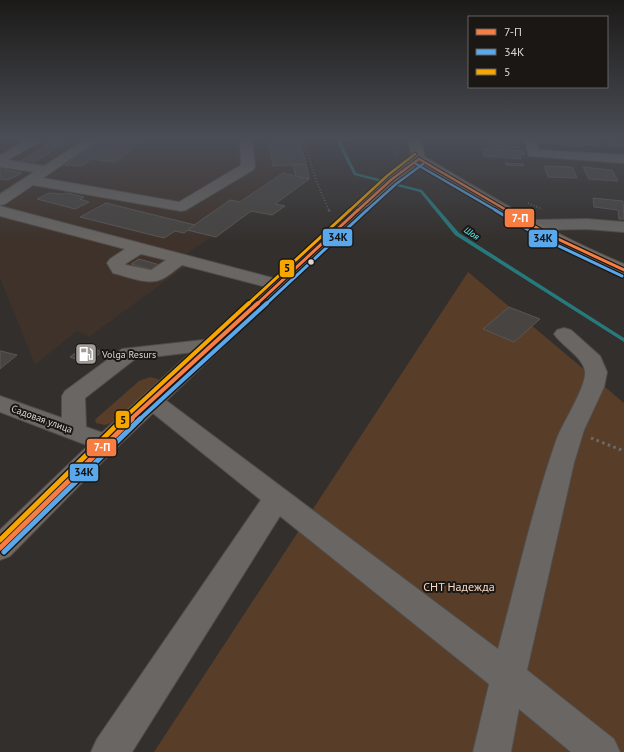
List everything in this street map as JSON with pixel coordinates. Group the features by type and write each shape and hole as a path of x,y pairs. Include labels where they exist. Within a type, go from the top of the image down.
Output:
{"main road":[{"path":"0,548 106,443 386,184 400,173"},
{"path":"444,173 530,225 583,253 624,270"}],"street":[{"path":"0,200 41,173"},
{"path":"31,180 181,208 238,173"},
{"path":"0,211 278,284"},
{"path":"530,225 587,224 624,227"},
{"path":"139,247 116,264 119,269 141,275 156,276 181,258"},
{"path":"492,752 508,678 561,463 572,430 593,387 596,372 592,361 564,334"},
{"path":"74,431 73,396 129,353 212,345"},
{"path":"152,401 601,752"},
{"name":"Садовая улица","path":"0,404 106,443"},
{"path":"110,752 277,498"}],"path":[{"path":"314,173 330,213"},
{"path":"572,430 624,451"}],"shaded area":[{"path":"0,173 310,173 311,179 277,203 286,206 273,216 251,212 216,238 211,237 185,255 197,258 89,337 77,331 35,365 0,278"}],"green space":[{"name":"СНТ Надежда","path":"468,272 624,403 624,752 154,752"},
{"path":"150,377 158,379 158,382 111,423 105,425 96,423 95,420 98,417 139,381"}],"building":[{"path":"0,173 22,173 8,180 0,179"},
{"path":"283,173 309,179 275,204 285,206 272,215 251,211 216,237 187,230 230,200 240,202"},
{"path":"295,173 308,173 309,179 296,176"},
{"path":"547,173 575,173 577,178 548,177"},
{"path":"586,173 614,173 618,181 589,179"},
{"path":"49,193 67,193 84,197 80,199 89,202 75,209 37,199"},
{"path":"593,198 623,201 624,219 619,219 618,210 594,207"},
{"path":"106,203 195,225 184,233 175,231 164,238 80,217"},
{"path":"139,259 160,265 152,270 131,264"},
{"path":"509,307 540,319 514,342 483,329"},
{"name":"Volga Resurs","path":"86,345 102,352 86,363 70,357"},
{"path":"0,351 17,355 0,369"}],"waterway":[{"name":"Шоя","path":"355,173 421,191 457,234 624,340"}],"transit line":[{"name":"5","path":"0,540 102,439 390,173"},
{"name":"7-П","path":"0,548 106,443 400,173"},
{"name":"34К","path":"4,552 110,447 396,184 411,173"},
{"name":"34К","path":"431,173 542,238 622,276"},
{"name":"7-П","path":"443,173 545,233 624,270"}],"place":[{"name":"Volga Resurs","path":"86,354"}]}
